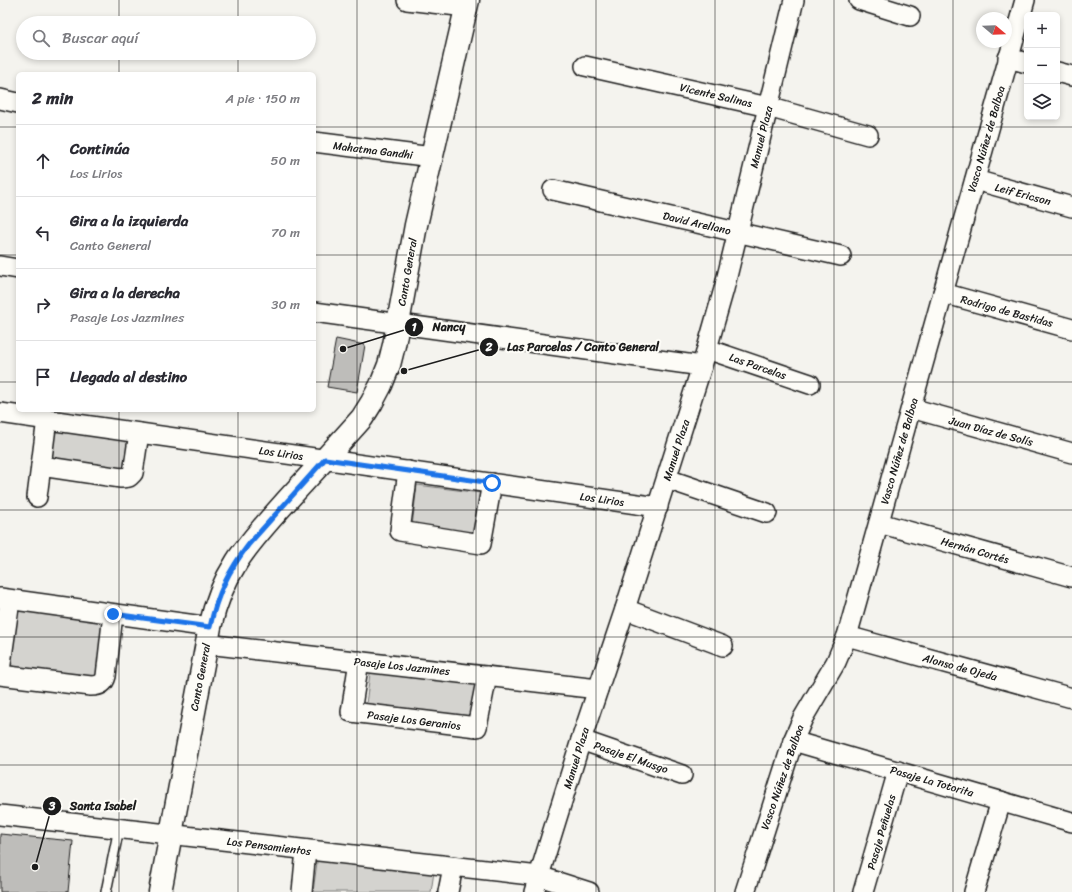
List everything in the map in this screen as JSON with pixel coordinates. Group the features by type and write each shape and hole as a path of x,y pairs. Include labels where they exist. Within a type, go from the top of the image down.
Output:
{"street":[{"path":"407,0 467,4"},
{"name":"Manuel Plaza","path":"536,884 581,740 625,609 705,358 724,289 794,0"},
{"path":"859,0 910,16"},
{"name":"Vasco Núñez de Balboa","path":"745,892 793,741 803,718 836,662 847,636 1025,0"},
{"name":"Canto General","path":"160,892 208,635 219,594 228,574 240,555 362,418 381,385 389,365 398,325 413,239 467,4"},
{"path":"1008,58 1024,62"},
{"name":"Vicente Salinas","path":"585,66 768,107 868,135"},
{"path":"1060,73 1072,76"},
{"path":"0,99 16,103"},
{"name":"Mahatma Gandhi","path":"316,142 432,157"},
{"name":"Leif Ericson","path":"975,180 1072,207"},
{"name":"David Arellano","path":"553,190 841,256"},
{"path":"0,266 16,268"},
{"name":"Rodrigo de Bastidas","path":"943,293 1072,329"},
{"name":"Las Parcelas","path":"316,312 398,325 705,358 810,384"},
{"name":"Juan Díaz de Solís","path":"911,408 1072,453"},
{"name":"Los Lirios","path":"0,413 658,507"},
{"path":"37,497 47,419"},
{"path":"41,466 129,478 133,473 139,432"},
{"path":"408,471 400,531 481,544 492,483"},
{"path":"667,478 767,513"},
{"name":"Hernán Cortés","path":"879,523 1072,577"},
{"path":"0,671 5,599"},
{"name":"Pasaje Los Jazmines","path":"5,599 113,614 208,635 359,661 598,689"},
{"path":"625,609 723,646"},
{"path":"0,675 97,686 105,680 106,676 113,614"},
{"name":"Alonso de Ojeda","path":"847,636 1072,698"},
{"name":"Pasaje Los Geranios","path":"359,661 351,712 477,727 488,676"},
{"name":"Pasaje El Musgo","path":"581,740 682,774"},
{"name":"Pasaje La Totorita","path":"793,741 1072,822"},
{"name":"Pasaje Peñuelas","path":"863,892 898,771"},
{"path":"974,892 1001,801"},
{"name":"Los Pensamientos","path":"0,815 453,867 536,884 589,892"},
{"path":"302,892 306,850"},
{"path":"448,892 453,867"}],"lane":[{"path":"106,892 119,828"}],"shaded area":[{"path":"55,431 133,442 128,469 122,473 53,462 51,456"},
{"path":"417,485 481,493 475,536 412,527"},
{"path":"11,609 102,621 100,671 94,677 16,671 6,662"},
{"path":"371,666 478,681 473,718 366,704"},
{"path":"318,855 434,872 431,892 313,892"}],"building":[{"path":"336,339 365,345 357,392 327,387"},
{"path":"0,834 73,841 68,892 0,892"}],"place":[{"name":"Nancy","path":"343,349"},
{"name":"Las Parcelas / Canto General","path":"404,371"},
{"name":"Santa Isabel","path":"35,867"}],"route":[{"path":"113,614 210,627 212,615 219,594 228,574 240,555 325,459 492,483"}]}
